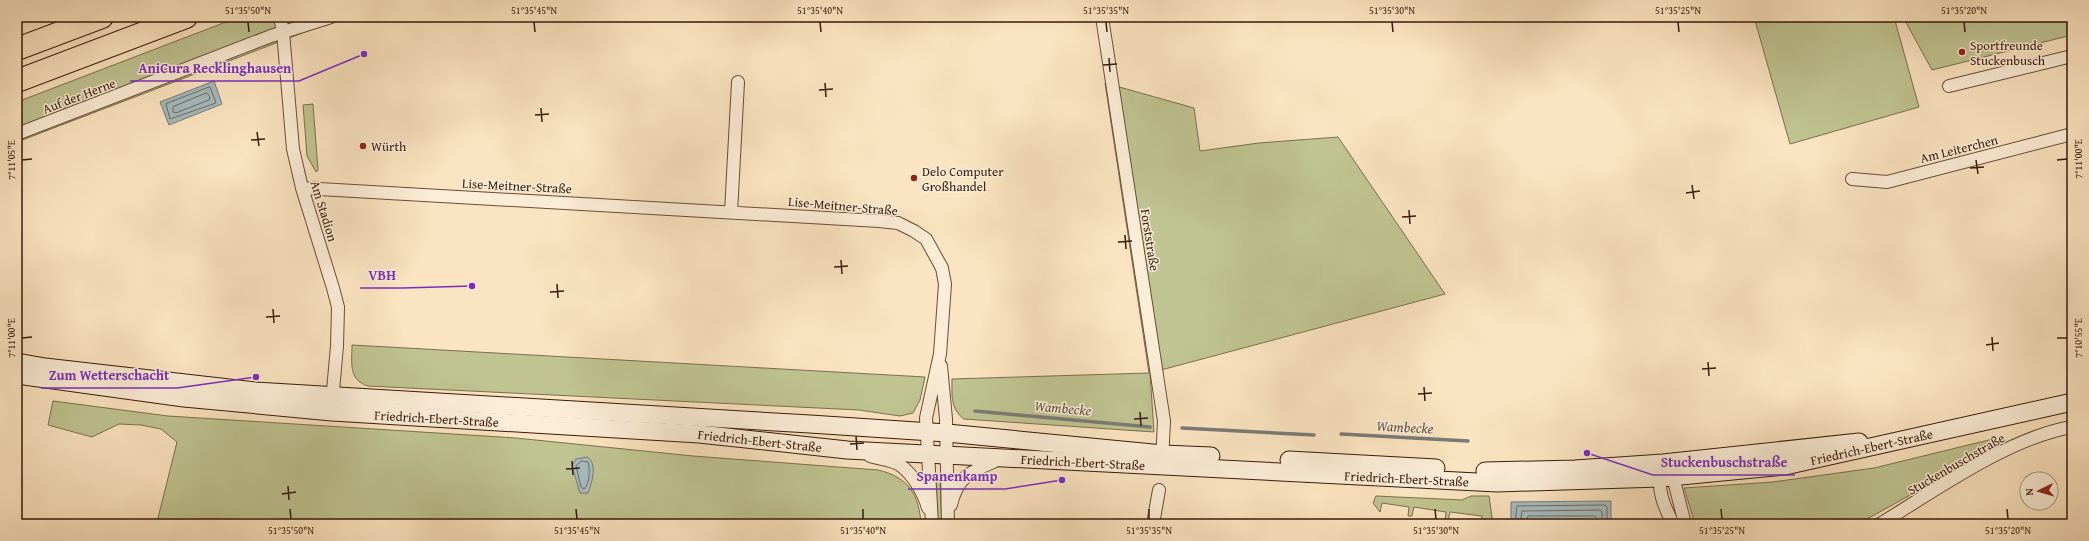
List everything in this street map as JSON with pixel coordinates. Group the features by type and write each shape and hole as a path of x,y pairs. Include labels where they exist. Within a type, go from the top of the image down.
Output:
{"highway":[{"path":"17,49 102,17"},
{"path":"17,81 186,17"}],"main road":[{"name":"Friedrich-Ebert-Straße","path":"17,362 45,367 332,404 763,440 847,450 947,456 1361,463 1481,471 1574,469 1665,473 1785,466 1812,462 2072,402"},
{"name":"Friedrich-Ebert-Straße","path":"17,376 184,398 947,433 1162,460"},
{"name":"Friedrich-Ebert-Straße","path":"1665,473 1865,441 2072,395"}],"street":[{"name":"Am Stadion","path":"280,17 283,32 293,149 302,188 338,307 338,346 332,404"},
{"name":"Auf der Herne","path":"17,134 283,32 331,17"},
{"name":"Forststraße","path":"1102,17 1164,421 1162,460"},
{"path":"1949,86 2072,56"},
{"path":"731,212 738,82"},
{"name":"Am Leiterchen","path":"1852,179 1887,182 2072,134"},
{"name":"Lise-Meitner-Straße","path":"302,188 879,221 898,223 914,231 926,239 942,268 945,284 940,354 926,418 932,524"},
{"name":"Lise-Meitner-Straße","path":"940,354 947,433 948,521"},
{"name":"Stuckenbuschstraße","path":"1880,524 1994,456 2032,439 2072,427"},
{"path":"847,450 900,465 913,479 926,500 932,524"},
{"path":"948,521 955,490 966,476 1005,457"},
{"path":"1665,473 1661,501 1673,524"},
{"path":"1665,473 1685,524"},
{"path":"1153,524 1159,490"}],"green space":[{"path":"239,17 344,17 17,142 17,102"},
{"path":"1754,17 1894,17 1919,107 1790,144"},
{"name":"Sportfreunde Stuckenbusch","path":"1903,17 2072,17 2072,35 1932,70"},
{"path":"1105,83 1194,108 1200,151 1259,143 1338,137 1445,294 1150,373 1154,432 964,419 959,415 954,406 952,396 952,379 1149,373"},
{"path":"313,104 318,170 316,172 307,156 303,105"},
{"path":"352,345 925,377 920,400 913,413 900,416 859,410 368,386 357,379 352,370"},
{"path":"53,401 168,416 516,438 693,456 878,470 897,477 910,488 918,504 921,524 159,524 157,522 177,442 161,429 141,425 119,424 92,437 48,425"},
{"path":"1997,438 1995,448 1858,524 1695,524 1684,488 1773,482 1874,468"},
{"path":"940,475 942,524 936,524 933,476"},
{"path":"1376,496 1462,500 1471,496 1489,496 1493,524 1481,524 1482,516 1450,512 1448,521 1445,521 1446,512 1414,507 1412,516 1408,516 1409,507 1382,503 1380,512 1373,503"}],"water":[{"path":"214,81 222,104 169,125 160,102"},
{"path":"587,457 592,464 593,474 588,493 580,493 572,466 576,459"},
{"path":"1611,501 1611,524 1511,524 1511,502"}],"waterway":[{"name":"Wambecke","path":"975,411 1150,427"},
{"name":"Wambecke","path":"1182,428 1314,435"},
{"name":"Wambecke","path":"1341,434 1468,441"}],"place":[{"name":"Sportfreunde Stuckenbusch","path":"1962,52"},
{"name":"AniCura Recklinghausen","path":"364,54"},
{"name":"Würth","path":"363,146"},
{"name":"Delo Computer Großhandel","path":"914,178"},
{"name":"VBH","path":"472,286"},
{"name":"Zum Wetterschacht","path":"256,377"},
{"name":"Stuckenbuschstraße","path":"1587,453"},
{"name":"Spanenkamp","path":"1062,480"}]}
